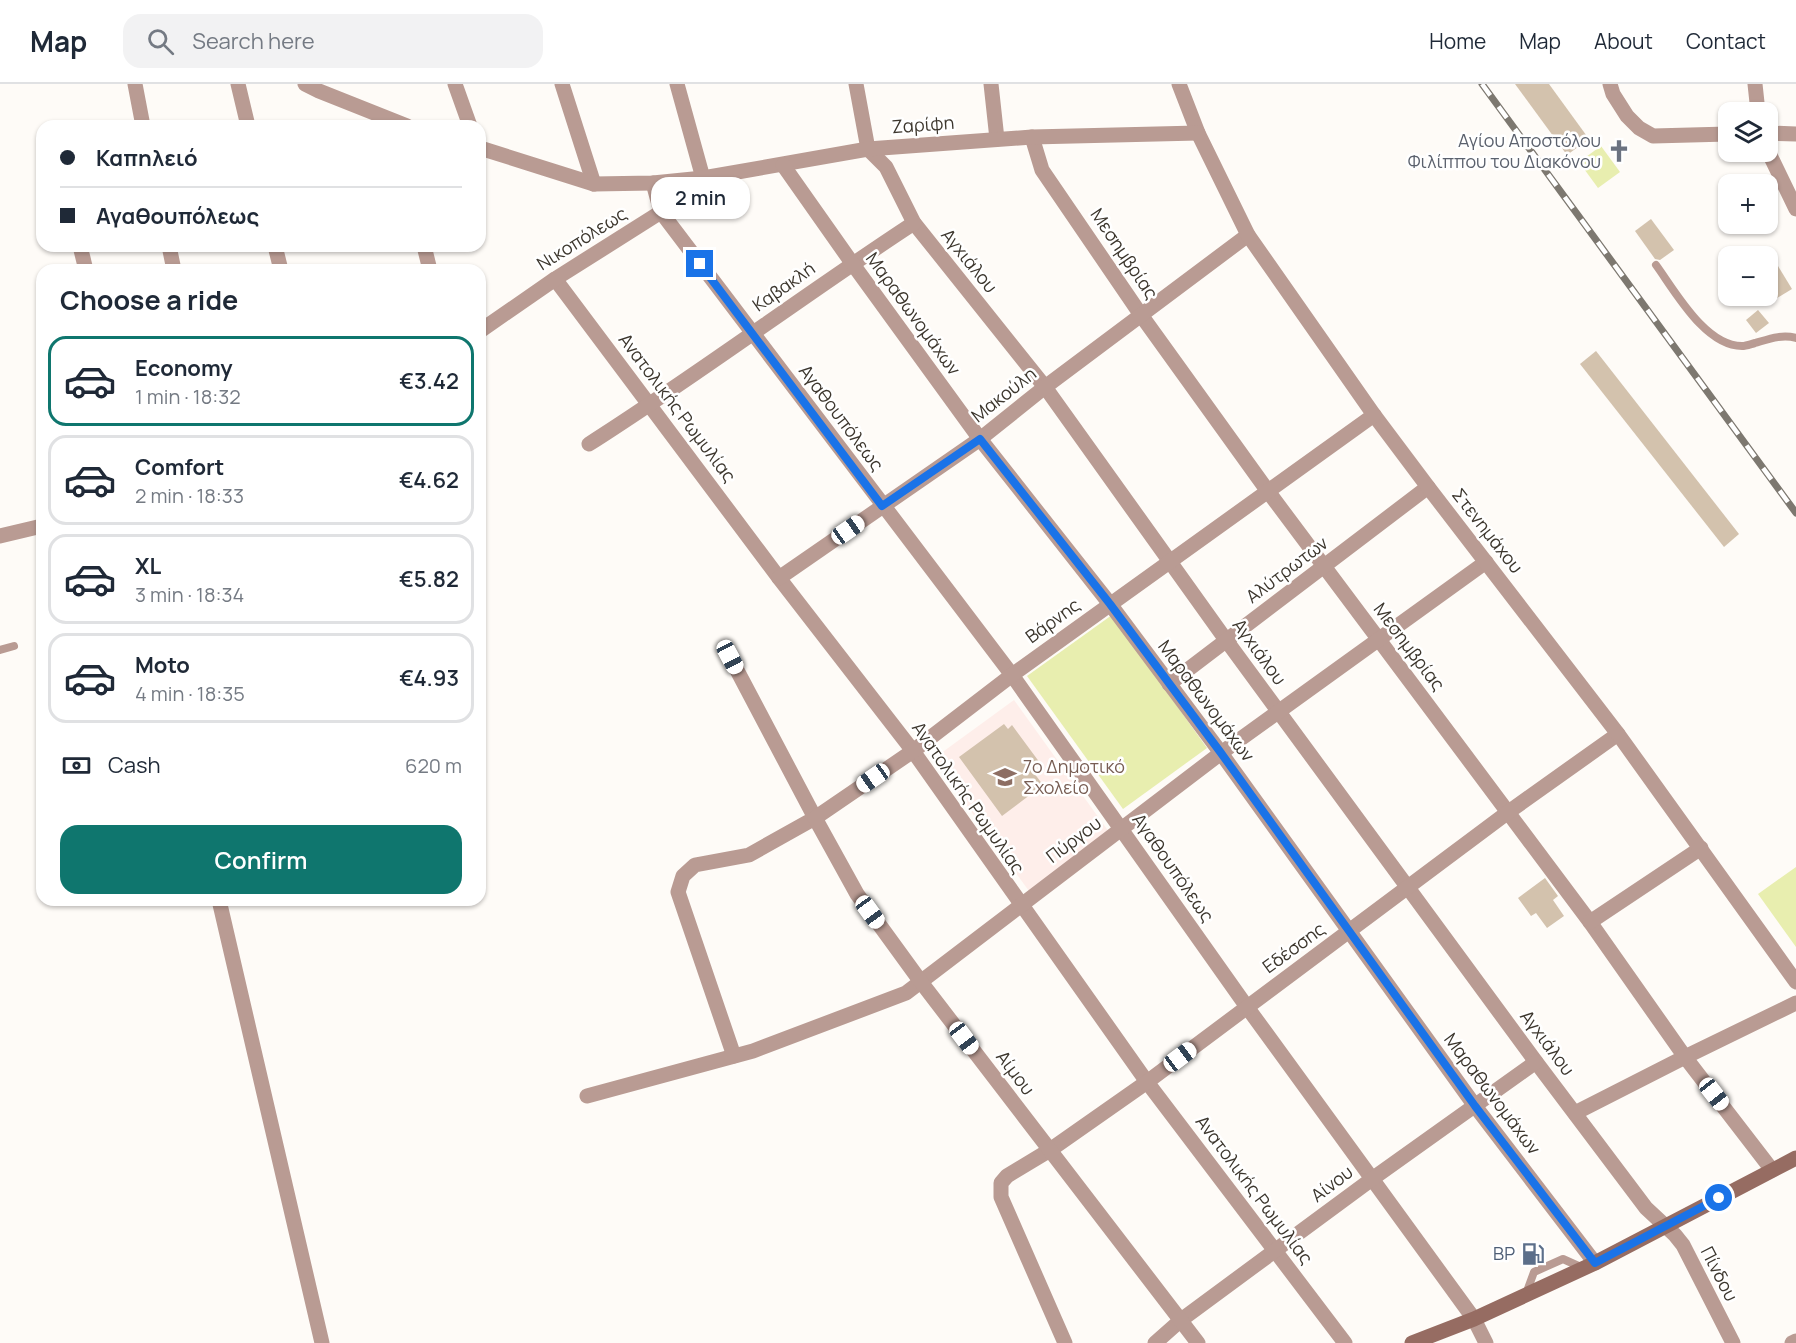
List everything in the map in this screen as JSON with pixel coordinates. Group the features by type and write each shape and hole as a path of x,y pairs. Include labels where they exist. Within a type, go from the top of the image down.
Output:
{"main road":[{"path":"1412,1343 1474,1319 1589,1265 1796,1158"}],"street":[{"path":"135,84 142,120"},
{"path":"238,84 247,120"},
{"path":"305,84 383,120"},
{"path":"455,84 468,120"},
{"path":"562,84 594,184"},
{"path":"677,84 703,178"},
{"path":"856,84 868,149"},
{"path":"991,84 997,140"},
{"name":"Στενημάχου","path":"1179,84 1198,133 1248,235 1374,415 1618,734 1796,982"},
{"path":"1610,84 1613,94 1627,116 1639,128 1653,136 1718,134"},
{"path":"1755,84 1757,102"},
{"name":"Ζαρίφη","path":"486,150 594,184 654,183 703,178 868,149 1032,137 1198,133"},
{"path":"1778,134 1796,134"},
{"name":"Μεσημβρίας","path":"1032,137 1042,170 1141,315 1267,490 1590,922 1685,1057 1772,1170"},
{"name":"Αγχιάλου","path":"868,149 886,167 914,223 1045,387 1279,713 1536,1062 1646,1208 1666,1227"},
{"path":"1773,162 1796,209"},
{"name":"Μαραθωνομάχων","path":"783,165 980,439 1110,604 1221,753 1589,1265"},
{"name":"Νικοπόλεως","path":"486,327 555,279 661,212 703,178"},
{"path":"654,183 661,212"},
{"name":"Αγαθουπόλεως","path":"661,212 1012,675 1247,1007 1474,1319 1486,1343"},
{"name":"Καβακλή","path":"589,444 650,405 852,263 914,223"},
{"name":"Μακούλη","path":"779,578 980,439 1045,387 1248,235"},
{"name":"Ανατολικής Ρωμυλίας","path":"555,279 779,578 913,751 1147,1082 1345,1343"},
{"name":"Βάρνης","path":"734,1056 678,892 682,876 695,865 749,855 815,818 913,751 1012,675 1374,415"},
{"name":"Αλύτρωτων","path":"1169,684 1428,487"},
{"path":"0,536 36,527"},
{"name":"Πύργου","path":"587,1096 753,1051 906,993 1221,753 1486,562"},
{"name":"Αίμου","path":"730,657 857,894 921,982 1198,1343"},
{"name":"Εδέσσης","path":"1065,1343 1000,1193 1001,1183 1007,1176 1050,1150 1147,1082 1507,813 1618,734"},
{"path":"1590,922 1701,848"},
{"path":"220,906 322,1343"},
{"path":"1575,1113 1796,1003"},
{"name":"Αίνου","path":"1155,1343 1181,1320 1372,1179 1536,1062"},
{"name":"Πίνδου","path":"1666,1227 1683,1245 1733,1343"},
{"path":"1792,1343 1796,1341"}],"lane":[{"path":"1656,265 1688,310 1703,327 1721,340 1740,346 1782,335 1796,338"},
{"path":"0,650 14,646"}],"shaded area":[{"path":"1014,700 1109,832 1029,891 933,759"}],"green space":[{"path":"1601,146 1620,172 1598,188 1579,162"},
{"path":"1112,615 1207,748 1123,809 1027,676"},
{"path":"1796,867 1796,947 1758,894"}],"building":[{"path":"1515,84 1549,84 1589,139 1567,155"},
{"path":"1651,219 1674,250 1660,260 1655,259 1635,231"},
{"path":"1778,266 1792,289 1778,297"},
{"path":"1758,310 1769,323 1756,333 1746,320"},
{"path":"1596,351 1739,534 1724,547 1580,364"},
{"name":"7ο Δημοτικό Σχολείο","path":"1004,724 1008,729 1012,725 1040,763 1031,769 1043,785 1002,816 959,757"},
{"path":"1545,878 1558,896 1553,900 1564,916 1547,928 1536,913 1531,916 1518,898"}],"railway":[{"path":"1482,84 1796,513"}],"place":[{"name":"Αγίου Αποστόλου Φιλίππου του Διακόνου","path":"1619,151"},
{"name":"7ο Δημοτικό Σχολείο","path":"1005,777"},
{"name":"BP","path":"1533,1254"}],"route":[{"path":"700,264 882,506 980,439 1110,604 1221,753 1475,1106 1595,1263 1719,1198"}]}
